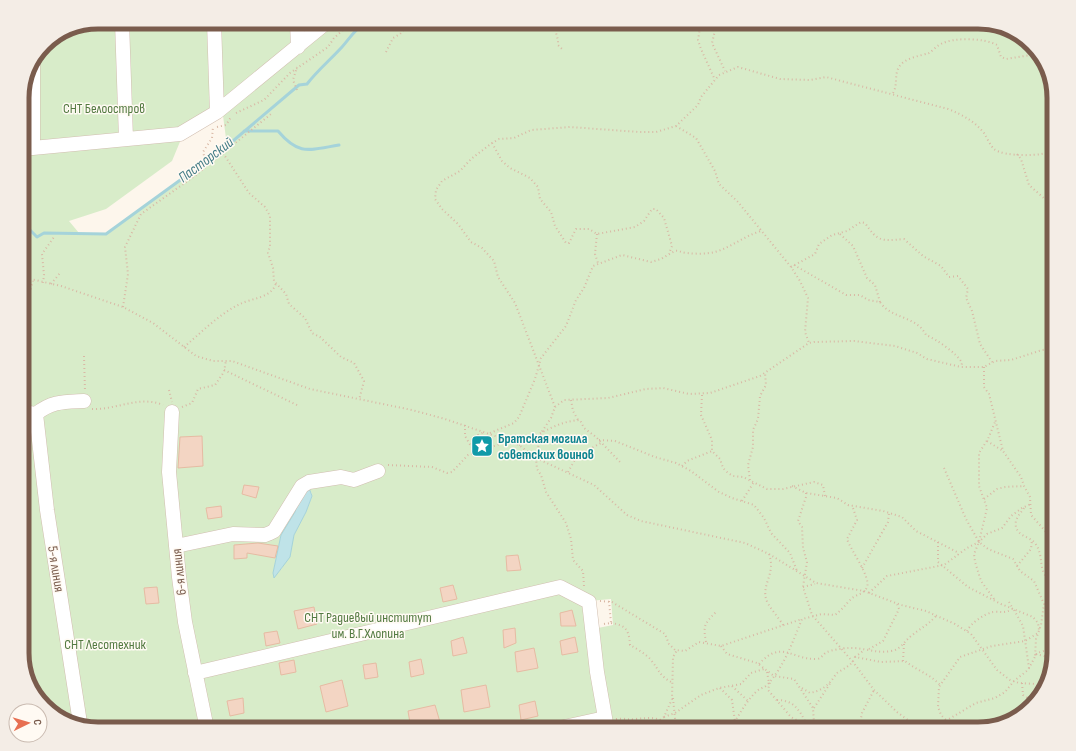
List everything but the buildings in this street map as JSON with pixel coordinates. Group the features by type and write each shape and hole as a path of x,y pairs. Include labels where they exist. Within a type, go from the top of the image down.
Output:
{"street":[{"path":"122,29 126,139"},
{"path":"214,29 215,117"},
{"path":"297,29 298,47"},
{"path":"29,149 180,134 215,117 319,29"},
{"path":"29,131 32,78"},
{"path":"29,413 36,414 45,407 54,403 84,401"},
{"name":"6-я линия","path":"172,409 170,472 176,546 185,622 203,722"},
{"name":"5-я линия","path":"36,414 48,510 80,720"},
{"path":"176,546 233,534 265,535 274,531 302,486 341,477 354,480 378,471"},
{"path":"195,673 560,587 588,602 606,722"}],"path":[{"path":"213,127 226,125 232,115 264,100 290,73 328,47 334,38 344,29"},
{"path":"386,52 393,38 405,29"},
{"path":"555,29 558,45 563,50"},
{"path":"700,29 698,40 715,80"},
{"path":"715,29 712,43 725,72"},
{"path":"893,93 897,87 896,79 898,68 904,62 930,53 940,44 954,39 990,41 997,44 1001,57 1006,59 1031,55"},
{"path":"556,407 514,304 498,277 494,261 482,248 471,242 458,224 434,199 436,190 442,181 460,171 471,159 499,139 514,138 531,130 570,127 656,132 676,126 698,106 700,97 715,80 725,72 738,67 780,79 810,80 826,77 893,93 966,116 983,133 994,149 1002,153 1047,154"},
{"path":"297,68 293,80 297,90"},
{"path":"122,308 128,274 125,247 141,214 223,153 271,114"},
{"path":"205,159 203,152 212,138 215,117"},
{"path":"676,126 696,138 715,170 719,184 738,202 760,231 792,266 808,298 805,332 809,343"},
{"path":"492,143 502,161 510,168 530,178 538,187 540,199 551,212 555,226 566,243 569,243 576,230 589,229 597,234 635,227 644,221 652,209 656,209 664,218 672,246 669,254"},
{"path":"223,153 249,193 266,207 270,216 270,246 268,254 276,283 286,294 289,304 304,318 312,334 320,337 341,357 354,363 364,381 359,400"},
{"path":"1017,154 1021,159 1030,184 1047,200"},
{"path":"792,266 815,254 819,244 826,239 832,235 840,234 855,224 865,223 874,236 886,241 904,239 923,256 941,266 949,277 958,276 968,289 966,298 972,311 980,344 992,362"},
{"path":"490,433 514,423 519,417 535,380 541,358 566,326 576,300 584,288 593,266 622,255 651,262 661,259 678,250 686,253 707,253 717,251 736,244 746,236 760,231"},
{"path":"597,234 595,244 598,263"},
{"path":"840,234 853,246 863,272 875,285 880,302 884,309 916,324 923,329 926,335 935,339 949,351 959,356 962,363 961,367"},
{"path":"43,283 44,275 42,254 54,237"},
{"path":"792,266 846,295 860,295 868,300 880,302"},
{"path":"51,284 60,272"},
{"path":"29,279 51,284 122,308 153,323 196,356 213,361 226,360 310,389 359,400 381,402 490,433 519,445 536,458 594,485 627,515 641,521 745,543 769,554 816,583 864,591 936,616 971,634 997,670 1014,681 1038,686"},
{"path":"29,295 33,280"},
{"path":"184,347 225,312 249,300 268,294 274,288 276,283"},
{"path":"852,505 857,520 847,539 868,583 864,591 852,598 843,609 835,615 822,614 812,616 721,646 706,642 699,642 685,651 677,650 669,644 665,634 609,601 588,602 583,571 573,560 571,539 566,523 546,492 541,475 537,468 536,458 541,434 556,407 564,400 608,398 646,389 663,388 689,394 702,394 765,373 775,364 809,343 854,341 881,344 917,353 927,359 961,367 984,367 992,362 1010,360 1042,350 1047,350"},
{"path":"84,356 84,401 90,409 111,408 149,400 172,409 192,403 198,389 215,385 224,370 226,360"},
{"path":"984,367 984,387 989,394 1003,451 1021,476 1030,497 1031,515 1047,533"},
{"path":"224,370 299,406"},
{"path":"750,480 748,465 753,447 753,430 758,419 760,396 766,385 765,373"},
{"path":"169,390 172,409"},
{"path":"702,394 701,415 712,440 712,451 720,459 723,468 728,473 750,480 767,489 774,490 814,482 820,483 825,490 825,496"},
{"path":"571,400 573,411 584,428 596,436 598,440 620,462"},
{"path":"519,445 553,426 578,420"},
{"path":"994,599 984,587 975,562 974,554 979,542 987,508 979,486 977,462 979,453 987,441 995,421"},
{"path":"465,426 465,436 475,453"},
{"path":"473,448 478,435 484,432"},
{"path":"598,440 615,440 682,466 719,492 754,505 764,518 771,532 790,553 798,572"},
{"path":"378,471 387,465 394,465 432,467 447,472 452,472 468,455 508,441"},
{"path":"987,441 1003,451"},
{"path":"568,472 577,456 601,442"},
{"path":"682,466 687,461 712,451"},
{"path":"944,468 966,520 979,542 988,549 1013,559 1020,571 1034,580 1044,604 1039,632 1034,646 1035,655"},
{"path":"742,501 754,482"},
{"path":"792,486 806,493 837,498 852,505 902,517 916,531 957,552 958,555"},
{"path":"984,499 1001,488 1024,486"},
{"path":"806,493 798,521 802,527 803,548 807,562 803,587 812,616 853,662 874,690 897,712 912,722"},
{"path":"869,593 887,576 942,566 979,542 987,534 1002,528 1007,519 1025,506 1031,504"},
{"path":"1025,506 1016,519 1016,528 1021,535 1032,540 1040,553 1042,572 1047,580"},
{"path":"862,568 888,522 889,513"},
{"path":"1017,566 1031,549 1032,540"},
{"path":"938,542 937,559 942,566 968,587 1033,617 1038,623 1039,632"},
{"path":"769,554 772,562 772,571 766,589 766,600 783,625"},
{"path":"803,587 816,583"},
{"path":"609,601 611,623"},
{"path":"1009,602 1021,621 1029,668"},
{"path":"868,650 883,641 900,609 897,603"},
{"path":"967,631 972,624 989,613 1008,612 1013,609"},
{"path":"706,642 704,631 706,622 716,612"},
{"path":"759,664 768,654 789,652 799,656 817,659 821,658 827,653 849,648 863,651 892,651 905,643 911,636 920,631 936,616"},
{"path":"735,722 748,701 758,690 769,683 774,676 789,652 802,619"},
{"path":"592,626 611,623 621,625 628,632 630,645 652,661 661,676 673,683"},
{"path":"947,722 938,707 939,687 960,657 992,646 1025,641 1039,632"},
{"path":"903,661 905,643"},
{"path":"721,646 727,654 759,664 774,676 794,679 814,711 814,722"},
{"path":"940,722 976,703 1000,695 1029,668 1035,655 1041,650 1047,649"},
{"path":"676,722 672,695 673,657 677,650"},
{"path":"800,687 810,693 820,691 837,673 841,672 853,662 855,657 863,651"},
{"path":"1035,655 1047,657"},
{"path":"855,657 881,662 903,661 933,678 940,685"},
{"path":"766,670 769,683"},
{"path":"660,720 675,713 701,695 719,688 741,684 751,673 766,670"},
{"path":"776,672 778,677"},
{"path":"814,711 830,687 832,679"},
{"path":"771,680 768,690 791,717 800,722"},
{"path":"1022,683 1023,695 1029,699"},
{"path":"732,686 748,701"},
{"path":"719,688 732,700 735,722"},
{"path":"860,722 862,713 874,690"},
{"path":"664,717 672,695"},
{"path":"776,700 786,700 793,704 805,722"},
{"path":"609,722 612,720 626,718 634,720 654,717 662,722"}],"green space":[{"path":"98,29 978,29 996,31 1016,41 1030,53 1038,64 1045,80 1047,98 1047,653 1045,671 1035,691 1023,705 1008,715 991,721 978,722 98,722 80,720 60,710 46,698 38,687 31,671 29,657 29,94 31,80 43,56 64,38 85,30","holes":["222,108 227,146 106,234 79,233 69,221 106,209 172,161 184,132","311,492 312,496 306,512 294,535 282,568 274,577 273,573 281,535 295,512 299,499","611,599 613,625 593,629 589,601"]}],"water":[{"path":"309,488 312,496 306,512 294,535 290,557 274,578 273,573 281,535 295,512 299,499"}],"waterway":[{"name":"Пасторский","path":"29,229 37,237 44,233 106,234 227,146 299,85 307,84 358,29"},
{"path":"244,131 278,131 292,144 299,148 305,149 339,145"}],"place":[{"name":"Братская могила советских воинов","path":"482,446"}],"park label":[{"name":"СНТ Белоостров","path":"104,108"},
{"name":"СНТ Радиевый институт им. В.Г.Хлопина","path":"368,626"},
{"name":"СНТ Лесотехник","path":"105,644"}]}
